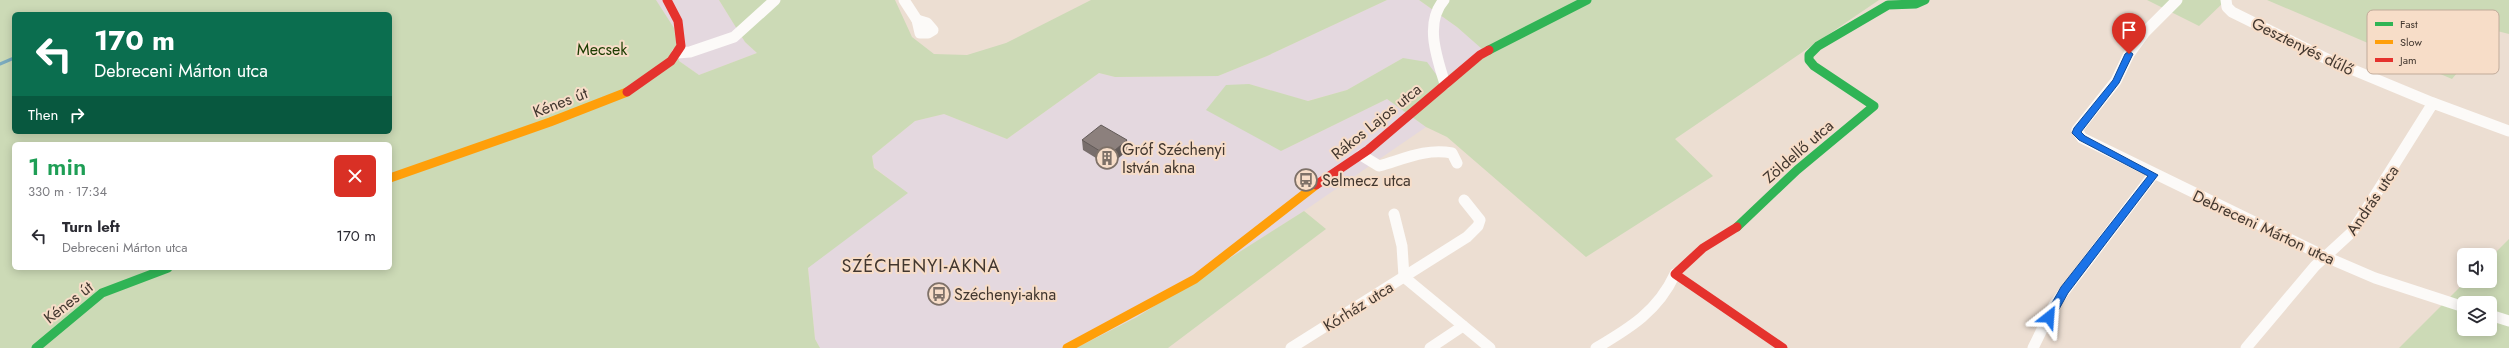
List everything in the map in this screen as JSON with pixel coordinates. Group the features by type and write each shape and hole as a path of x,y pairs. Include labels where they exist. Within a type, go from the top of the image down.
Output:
{"street":[{"path":"668,0 678,21 681,34 681,46 677,53"},
{"path":"677,53 690,52 734,37 776,0"},
{"path":"904,0 917,20"},
{"path":"1444,0 1438,4 1435,15 1434,48 1445,84"},
{"name":"Rákos Lajos utca","path":"1067,348 1195,279 1299,197 1361,155 1482,54 1586,0"},
{"name":"Zöldellő utca","path":"1675,274 1689,258 1715,238 1741,225 1755,208 1874,106 1814,66 1809,60 1809,54 1818,46 1888,5 1916,4 1926,0"},
{"name":"Debreceni Márton utca","path":"2177,0 2145,32 2129,54 2116,81 2077,130 2082,138 2153,175 2326,257 2375,278 2457,305"},
{"name":"Gesztenyés dűlő","path":"2226,0 2227,8 2232,12 2307,49 2375,80 2433,103"},
{"name":"Kénes út","path":"392,177 550,122 627,92 659,71 677,53"},
{"path":"2433,103 2509,131"},
{"name":"András utca","path":"2246,348 2315,266 2352,232 2366,213 2433,103"},
{"path":"1361,155 1379,166 1423,151 1438,149 1452,153 1457,163"},
{"path":"2033,348 2054,305 2153,175"},
{"path":"1404,277 1468,237 1478,226 1480,220 1464,200"},
{"path":"1394,214 1402,246 1404,277 1490,348"},
{"name":"Kénes út","path":"36,348 79,310 102,293 163,270"},
{"path":"1596,348 1634,326 1667,291 1675,274 1783,348"},
{"name":"Kórház utca","path":"1291,348 1404,277"},
{"path":"2497,317 2509,321"},
{"path":"1430,348 1463,326"}],"shaded area":[{"path":"656,0 719,0 745,42 757,53 699,75 679,61 674,28"},
{"path":"1387,0 1419,0 1457,27 1483,49 1441,81 1403,58 1347,90 1307,101 1249,84 1281,151 1387,99 1426,127 1304,211 1137,317 1076,348 820,348 815,339 808,267 907,193 874,167 872,156 915,121 944,114 1007,139 1099,73 1115,77 1218,76 1267,56"}],"green space":[{"name":"Mecsek","path":"0,0 656,0 674,28 679,61 699,75 757,53 745,42 719,0 895,0 912,37 934,54 967,55 1006,43 1091,0 1387,0 1267,56 1218,76 1115,77 1099,73 1007,139 944,114 915,121 872,156 874,168 908,193 808,268 815,339 820,348 0,348"},
{"path":"1419,0 1879,0 1675,139 1713,176 1586,257 1447,137 1426,127 1387,99 1281,151 1206,110 1226,85 1249,84 1308,101 1347,90 1403,58 1427,62 1441,81 1482,49 1457,27"},
{"path":"2147,0 2226,0 2199,26"},
{"path":"2267,0 2509,0 2509,34 2499,32 2499,10 2367,10 2367,43"},
{"path":"2440,74 2456,74 2452,79"},
{"path":"1304,211 1326,229 1168,348 1076,348 1137,317"},
{"path":"2509,239 2509,348 2399,348 2459,288 2497,288 2497,251"}],"building":[{"path":"1101,125 1127,140 1108,156 1082,140"}],"waterway":[{"path":"0,64 12,59"}],"traffic: fast":[{"path":"1489,50 1587,0"},
{"path":"1737,227 1797,170 1874,106 1814,66 1809,60 1809,55 1818,46 1888,5 1916,4 1925,0"},
{"path":"36,348 102,293 163,270"}],"traffic: slow":[{"path":"392,177 550,122 627,92"},
{"path":"1067,348 1195,279 1316,185"}],"traffic: jam":[{"path":"627,92 671,61 681,46 678,21 667,0"},
{"path":"1316,185 1368,150 1480,55 1489,50"},
{"path":"1737,227 1703,248 1675,274 1783,348"}],"place":[{"name":"Gróf Széchenyi István akna","path":"1107,158"},
{"name":"Selmecz utca","path":"1306,180"},
{"name":"Széchenyi-akna","path":"939,294"}],"district":[{"name":"SZÉCHENYI-AKNA","path":"921,266"}],"route":[{"path":"2049,317 2054,305 2153,175 2082,138 2077,133 2077,130 2116,81 2129,54"}]}
